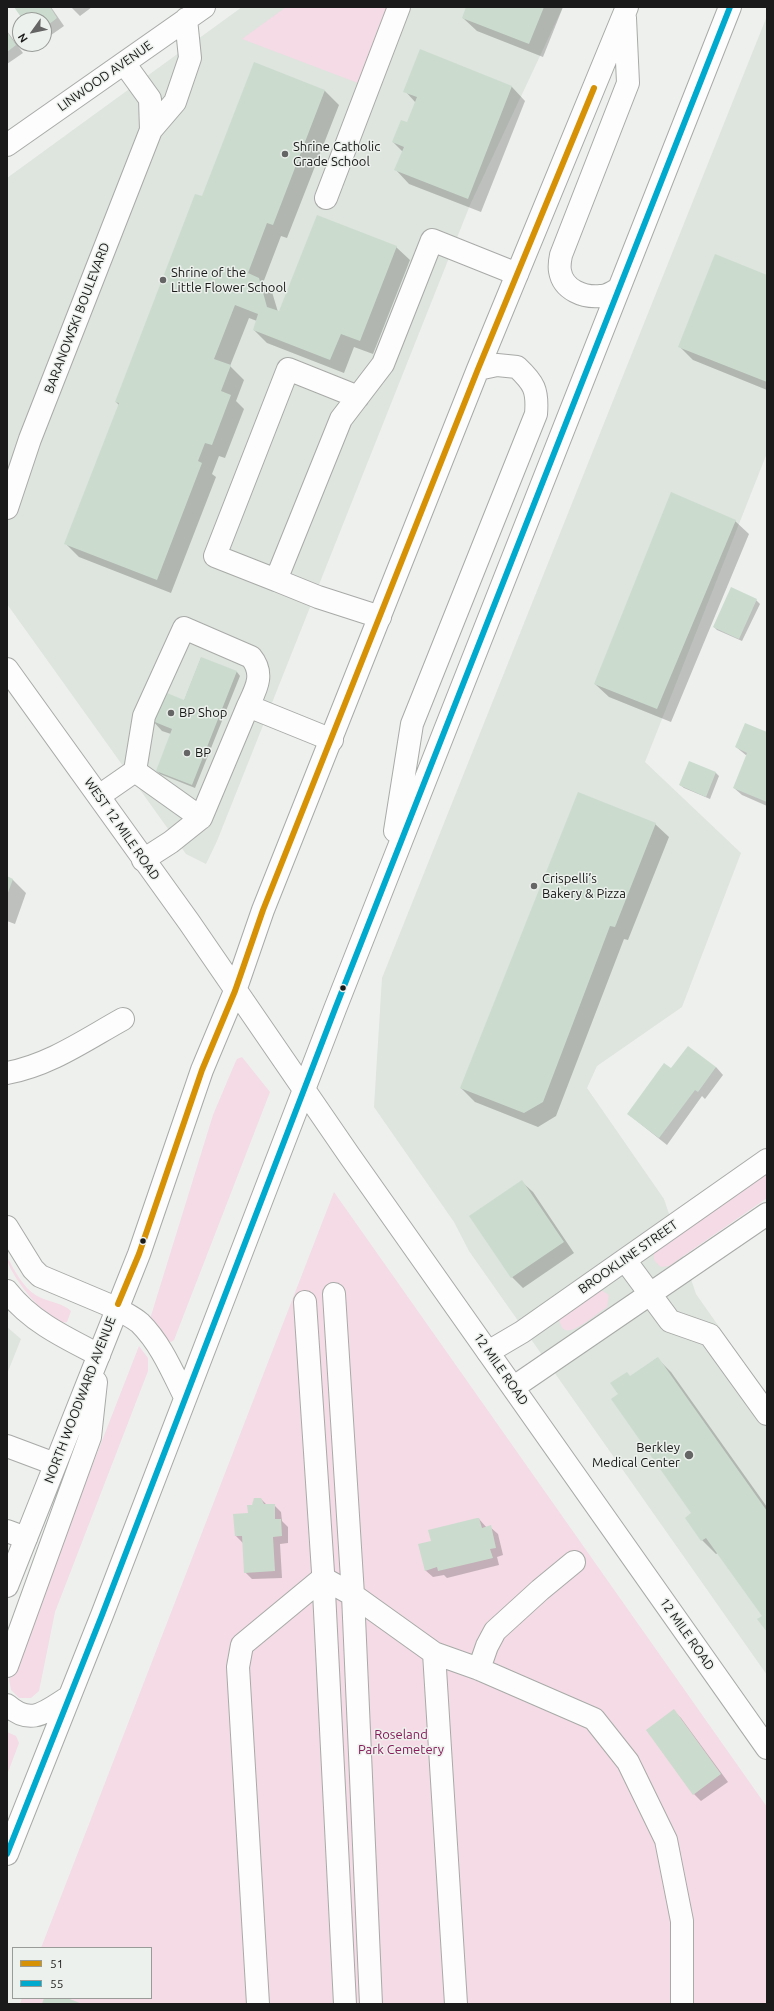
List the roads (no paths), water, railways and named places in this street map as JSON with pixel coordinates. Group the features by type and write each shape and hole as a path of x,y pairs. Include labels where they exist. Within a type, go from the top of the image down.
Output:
{"main road":[{"name":"LINWOOD AVENUE","path":"7,145 204,7"},
{"path":"326,198 399,7"},
{"path":"7,1854 102,1616 304,1088 730,7"},
{"path":"618,289 602,296 586,296 575,292 565,282 560,271 561,255 628,83 626,10"},
{"name":"NORTH WOODWARD AVENUE","path":"7,1586 16,1535 55,1464 99,1355 116,1308 139,1254 202,1070 235,990 263,910 332,740 478,369 626,10"},
{"name":"BARANOWSKI BOULEVARD","path":"7,508 30,439 151,130 175,102 190,58 186,19"},
{"name":"BARANOWSKI BOULEVARD","path":"124,63 150,99 151,130"},
{"path":"276,580 341,418 383,364 432,240 517,274"},
{"path":"388,875 412,724 536,414 537,399 535,387 517,367 497,365 478,369"},
{"path":"358,397 288,369 215,556 318,598 380,617"},
{"path":"98,796 135,771 144,716 184,628 251,657 257,664 260,681 201,818 171,842 143,860"},
{"name":"WEST 12 MILE ROAD","path":"7,669 189,922 235,990"},
{"path":"248,706 332,740"},
{"path":"135,771 201,818"},
{"name":"12 MILE ROAD","path":"235,990 767,1748"},
{"path":"7,1073 30,1068 52,1059 123,1019"},
{"name":"BROOKLINE STREET","path":"488,1352 522,1332 767,1160"},
{"path":"514,1387 767,1214"},
{"path":"7,1227 33,1269 40,1276 116,1308 139,1322 155,1341 167,1360 185,1398"},
{"path":"625,1260 670,1321 710,1335 767,1414"},
{"path":"7,1292 14,1300 52,1331 99,1355 90,1437 7,1666"},
{"path":"334,1294 353,1595 371,2004"},
{"path":"305,1302 323,1578 345,2004"},
{"path":"7,1446 55,1464"},
{"path":"479,1668 486,1646 495,1631 540,1590 574,1562"},
{"path":"323,1578 353,1595 434,1653 479,1668 594,1719 628,1762 666,1840 682,1921 682,2004"},
{"path":"258,2004 238,1667 242,1645 323,1578"},
{"path":"434,1653 456,2004"},
{"path":"7,1705 17,1714 38,1716 69,1697"}],"place":[{"name":"Shrine Catholic Grade School","path":"285,154"},
{"name":"Shrine of the Little Flower School","path":"163,280"},
{"name":"BP Shop","path":"171,713"},
{"name":"BP","path":"187,753"},
{"name":"Crispelli’s Bakery & Pizza","path":"534,886"},
{"name":"Berkley Medical Center","path":"689,1455"}],"park label":[{"name":"Roseland Park Cemetery","path":"401,1742"}]}
